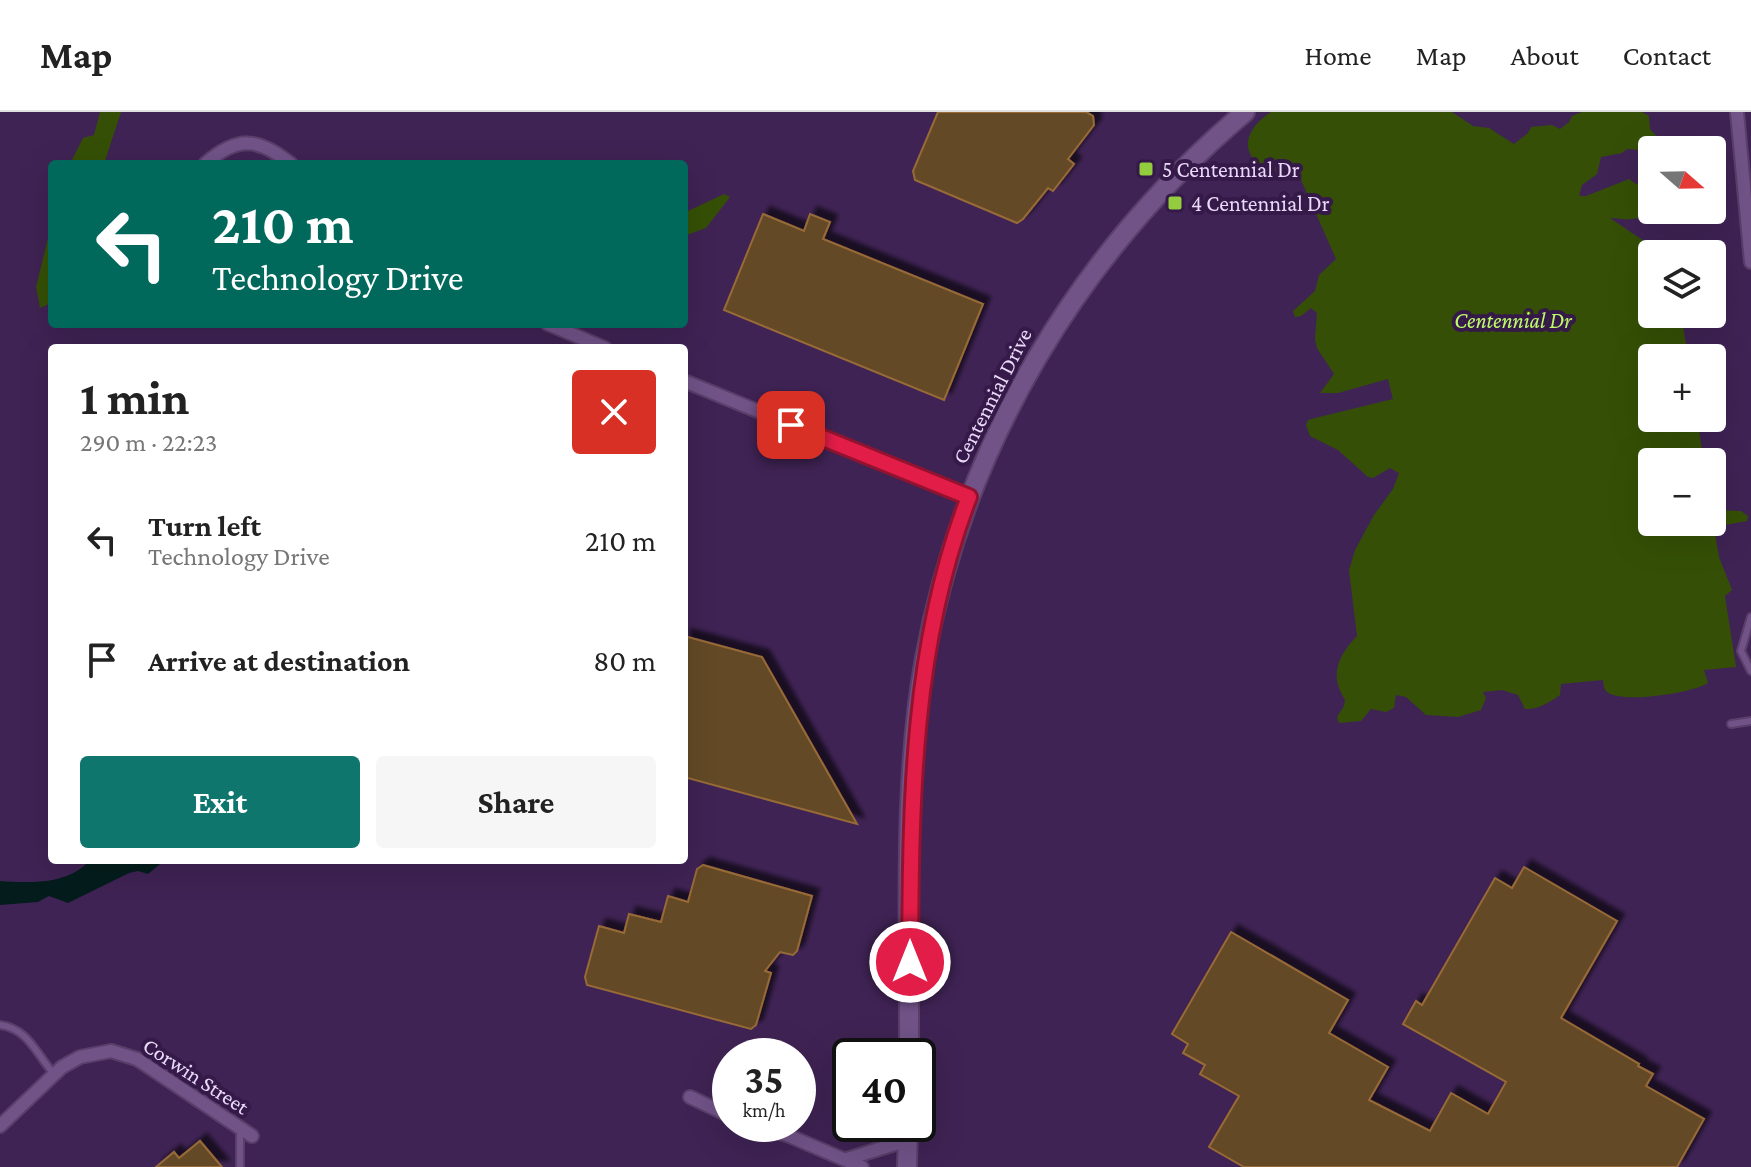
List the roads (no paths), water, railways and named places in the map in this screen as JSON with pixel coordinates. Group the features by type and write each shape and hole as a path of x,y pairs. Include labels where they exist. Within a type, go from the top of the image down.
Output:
{"street":[{"name":"Centennial Drive","path":"909,1038 911,806 916,726 935,614 969,497 1004,415 1032,362 1068,305 1136,217 1245,112"},
{"path":"1737,112 1751,262"},
{"path":"210,160 221,150 251,142 263,144 285,160"},
{"path":"558,328 596,344"},
{"path":"688,383 969,497"},
{"name":"Corwin Street","path":"0,1126 54,1074 80,1057 111,1051 137,1059 252,1136"},
{"path":"690,1097 712,1107"},
{"path":"804,1142 862,1167"},
{"path":"847,1159 885,1142"},
{"path":"907,1167 908,1142"}],"lane":[{"path":"1751,617 1741,651 1751,671"},
{"path":"1731,724 1751,721"},
{"path":"0,1025 14,1027 23,1033 37,1056 54,1074"},
{"path":"240,1128 240,1167"}],"place":[{"name":"5 Centennial Dr","path":"1146,169"},
{"name":"4 Centennial Dr","path":"1175,203"}],"park label":[{"name":"Centennial Dr","path":"1513,320"}]}
